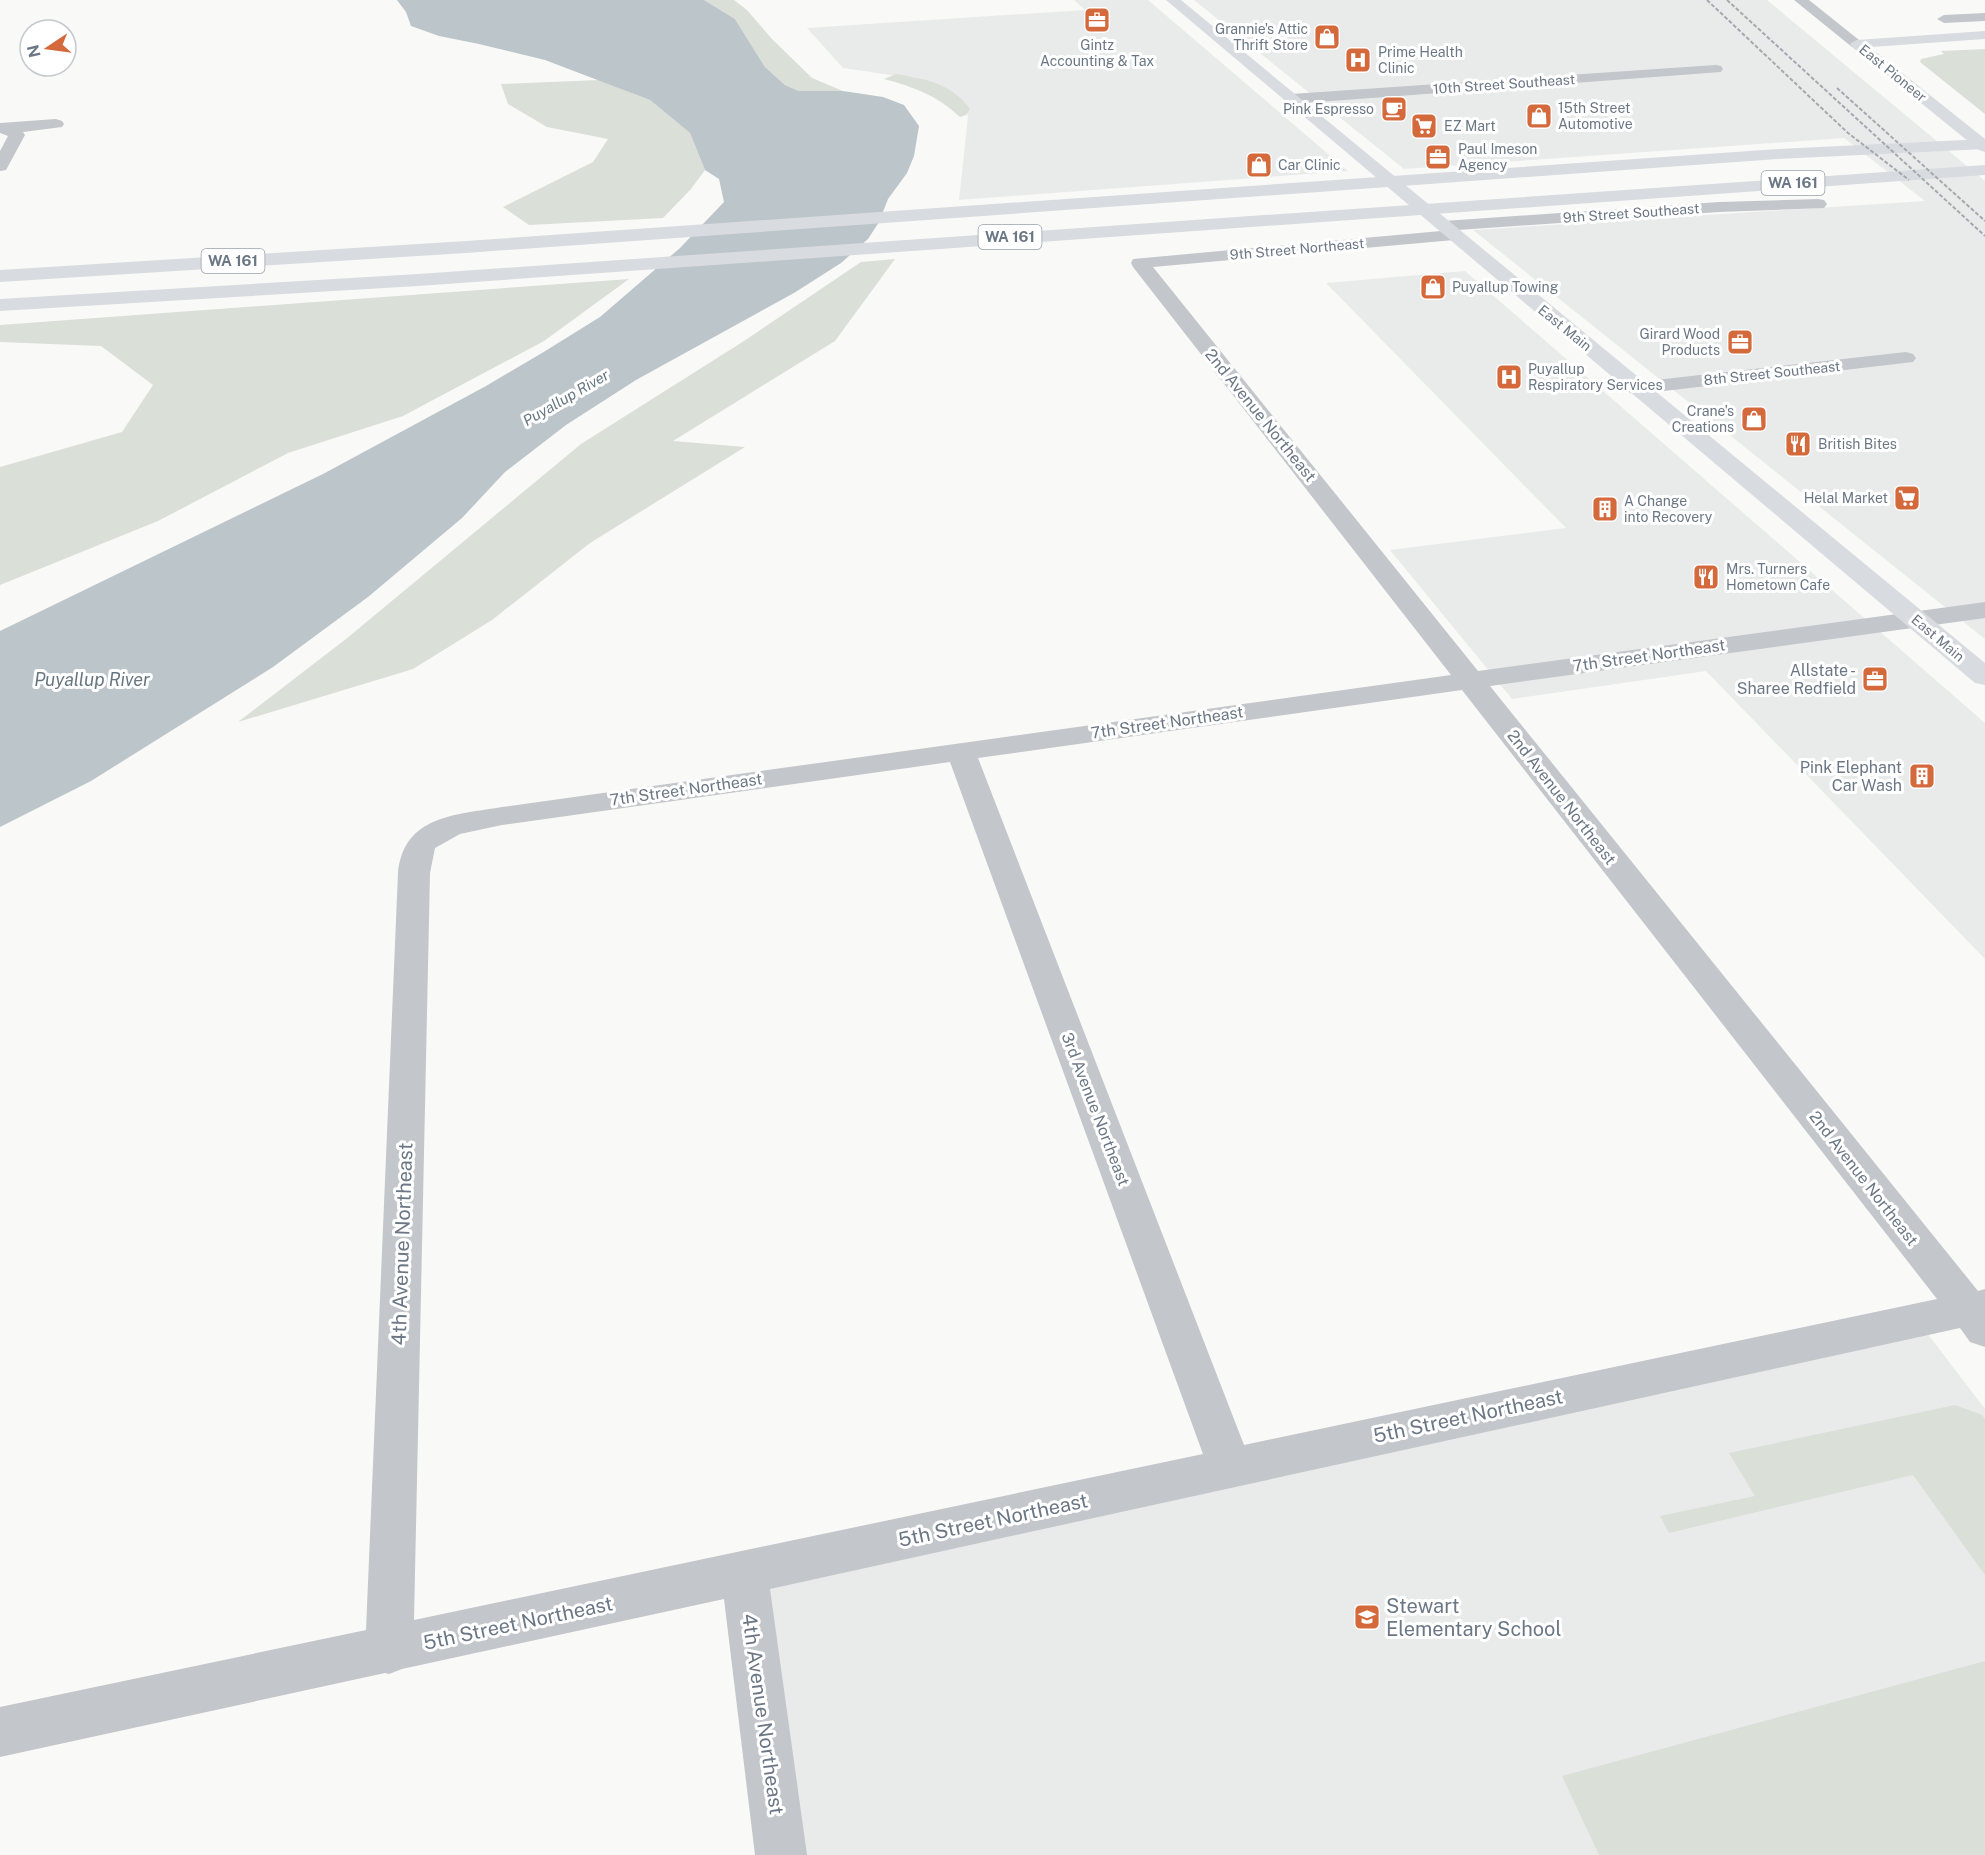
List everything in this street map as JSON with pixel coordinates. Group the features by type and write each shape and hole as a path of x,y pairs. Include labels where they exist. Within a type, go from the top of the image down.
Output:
{"main road":[{"name":"East Main","path":"1173,0 1985,677"},
{"path":"1861,47 1985,35"},
{"path":"1861,47 1985,42"},
{"name":"East Pioneer","path":"1861,47 1985,145"},
{"path":"1531,171 1985,134"},
{"name":"WA 161","path":"0,276 466,247 1778,154 1985,145"},
{"name":"WA 161","path":"0,305 418,280 1985,170"},
{"path":"1602,196 1985,181"}],"street":[{"name":"East Pioneer","path":"1801,0 1861,47"},
{"path":"1944,19 1985,16"},
{"name":"10th Street Southeast","path":"1291,99 1716,69"},
{"path":"4,129 56,124"},
{"path":"0,166 17,135 4,129"},
{"name":"9th Street Southeast","path":"1449,231 1719,207 1818,204"},
{"name":"9th Street Northeast","path":"1140,263 1449,231"},
{"name":"2nd Avenue Northeast","path":"1140,263 1470,680 1979,1315"},
{"name":"8th Street Southeast","path":"1638,388 1906,358"},
{"name":"7th Street Northeast","path":"424,840 436,832 457,825 502,816 961,750 1985,610"},
{"name":"3rd Avenue Northeast","path":"961,750 1230,1468"},
{"name":"4th Avenue Northeast","path":"389,1651 414,873 417,853 424,840"},
{"name":"5th Street Northeast","path":"0,1732 389,1651 1230,1468 1979,1315"},
{"name":"4th Avenue Northeast","path":"744,1573 781,1855"}],"shaded area":[{"path":"704,0 734,0 747,10 772,39 812,78 843,91 799,91 785,85 765,67 735,19"},
{"path":"1074,0 1148,0 1348,171 959,200 968,116 957,95 904,77 843,68 807,28 1085,10"},
{"path":"1194,0 1767,0 1985,181 1985,639 1473,230 1925,201 1844,138 1404,169"},
{"path":"1985,49 1985,114 1920,62 1921,59 1944,54 1941,51"},
{"path":"896,74 928,81 946,88 970,109 966,115 960,117 943,103 925,93 884,79"},
{"path":"599,80 650,100 690,133 705,170 691,189 663,218 529,225 503,207 593,162 608,139 547,127 508,104 501,84"},
{"path":"895,259 835,341 673,441 745,447 590,543 492,620 413,669 238,722 346,639 581,444 744,341 861,262"},
{"path":"1465,271 1985,723 1985,959 1706,671 1512,699 1390,550 1566,528 1326,283"},
{"path":"629,279 544,341 403,416 288,453 158,521 0,585 0,467 122,432 153,385 101,346 0,342 0,325"},
{"name":"Stewart Elementary School","path":"1917,1320 1985,1409 1985,1855 781,1855 744,1573"},
{"path":"1955,1405 1982,1415 1985,1419 1985,1575 1913,1475 1669,1533 1660,1516 1755,1496 1729,1453"},
{"path":"1985,1661 1985,1855 1599,1855 1562,1776"}],"water":[{"name":"Puyallup River","path":"397,0 704,0 735,19 765,67 785,85 799,91 843,91 883,97 904,105 919,126 914,156 907,173 888,199 879,222 868,239 841,263 794,293 636,380 566,425 505,472 462,518 368,597 273,667 91,781 0,827 0,631 323,474 486,386 542,353 600,317 680,248 724,202 719,179 705,170 690,133 650,100 545,60 439,36 411,26 406,12"}],"railway":[{"path":"1707,0 1848,133 1909,180"},
{"path":"1727,0 1985,236"},
{"path":"1837,88 1985,221"}],"place":[{"name":"Gintz Accounting & Tax","path":"1097,20"},
{"name":"Grannie's Attic Thrift Store","path":"1327,37"},
{"name":"Prime Health Clinic","path":"1358,60"},
{"name":"Pink Espresso","path":"1394,109"},
{"name":"15th Street Automotive","path":"1539,116"},
{"name":"EZ Mart","path":"1424,126"},
{"name":"Paul Imeson Agency","path":"1438,157"},
{"name":"Car Clinic","path":"1259,165"},
{"name":"Puyallup Towing","path":"1433,287"},
{"name":"Girard Wood Products","path":"1740,342"},
{"name":"Puyallup Respiratory Services","path":"1509,377"},
{"name":"Crane's Creations","path":"1754,419"},
{"name":"British Bites","path":"1798,444"},
{"name":"Helal Market","path":"1907,498"},
{"name":"A Change into Recovery","path":"1605,509"},
{"name":"Mrs. Turners Hometown Cafe","path":"1706,577"},
{"name":"Allstate - Sharee Redfield","path":"1875,679"},
{"name":"Pink Elephant Car Wash","path":"1922,776"},
{"name":"Stewart Elementary School","path":"1367,1617"}]}
